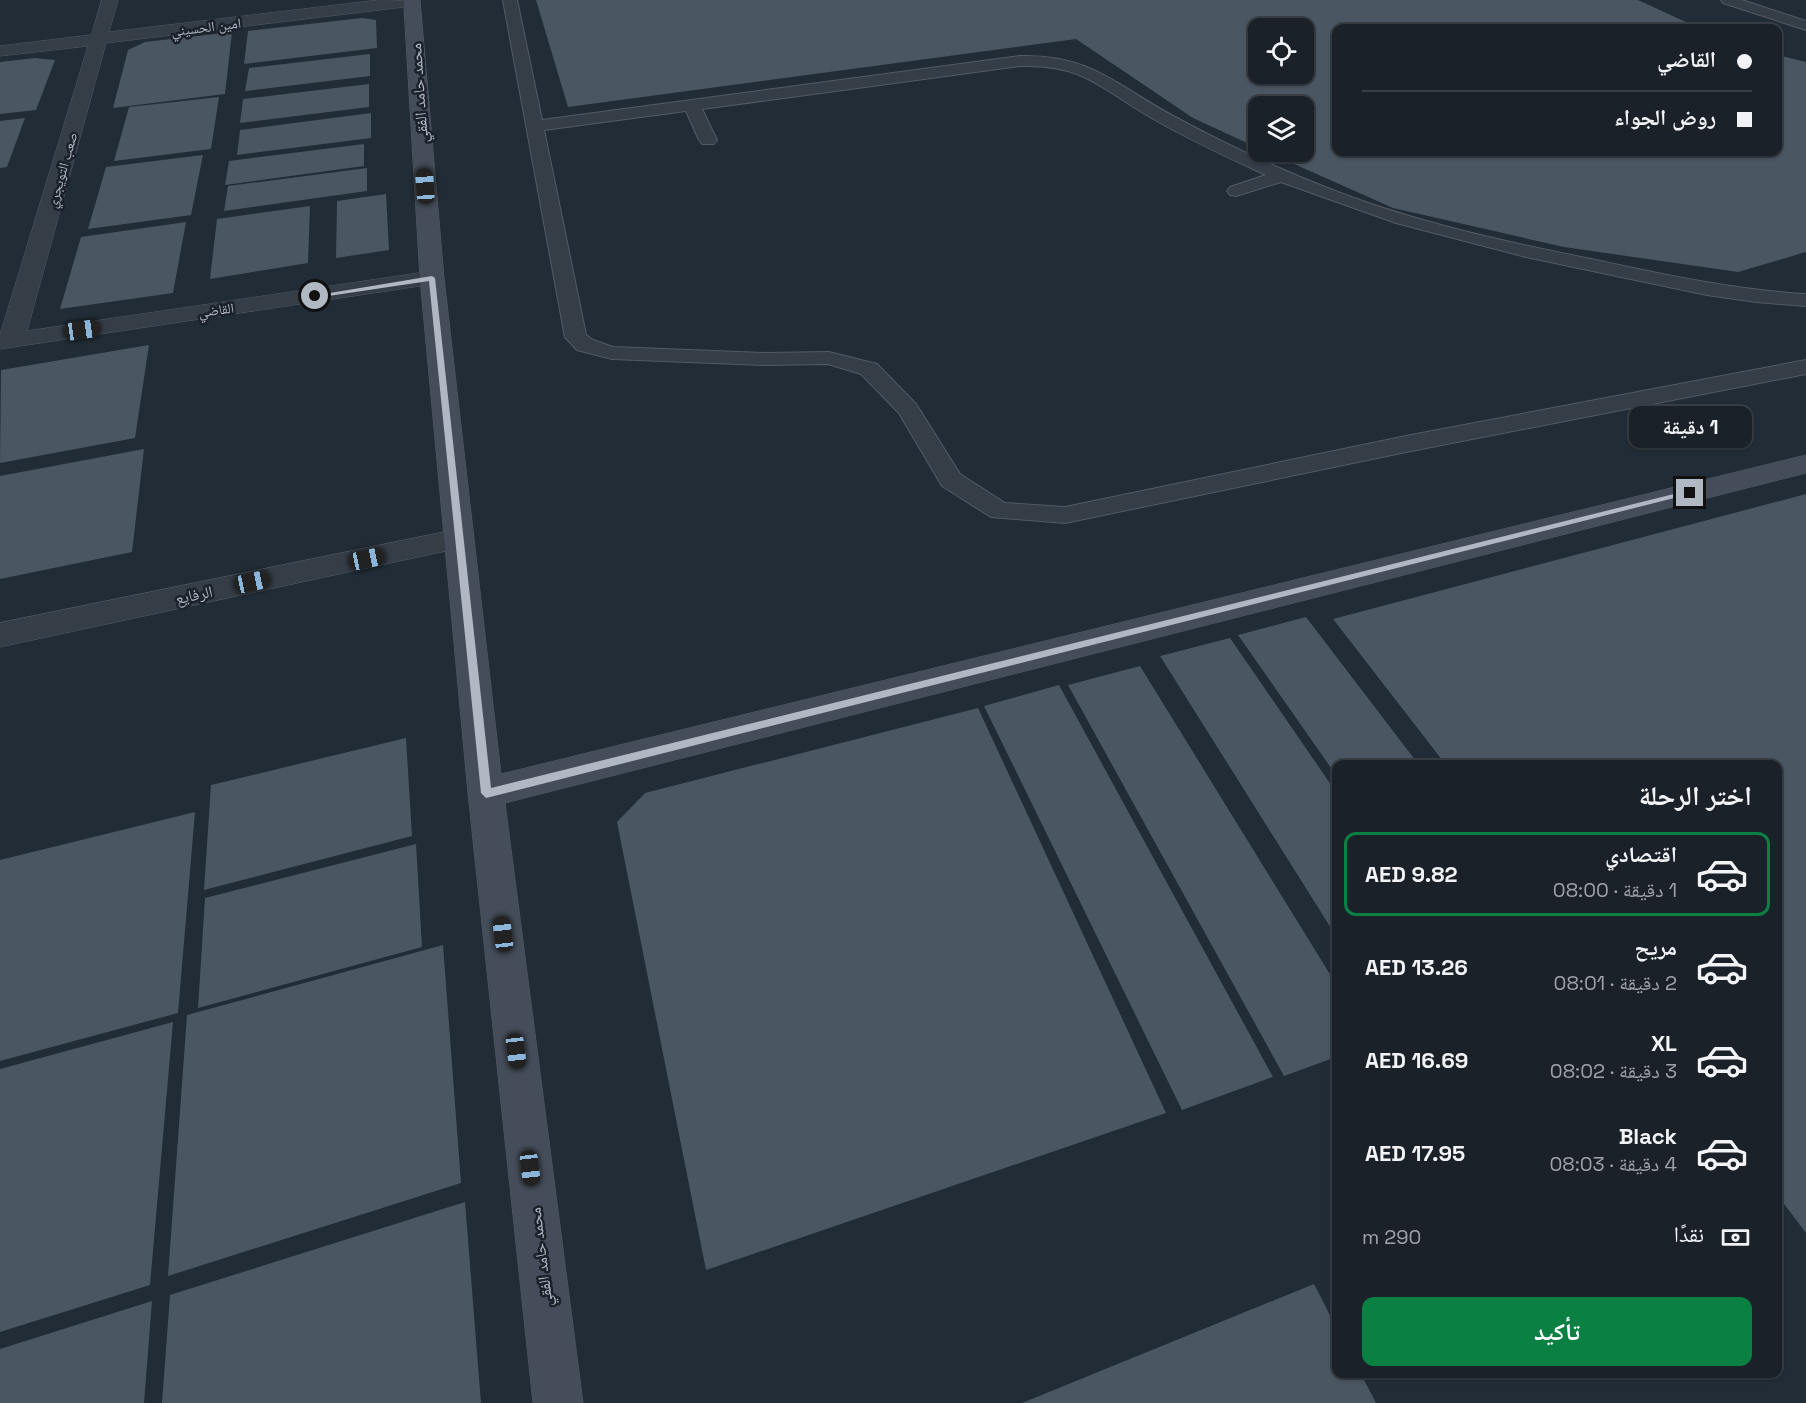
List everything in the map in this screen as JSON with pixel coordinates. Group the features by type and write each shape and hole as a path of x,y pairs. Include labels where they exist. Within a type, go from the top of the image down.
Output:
{"street":[{"name":"صعب التويجري","path":"6,341 110,0"},
{"name":"امين الحسيني","path":"0,51 412,1"},
{"name":"محمد حامد الفقي","path":"412,1 432,278 459,539 486,793 558,1403"},
{"name":"القاضي","path":"6,341 432,278"},
{"path":"486,793 1806,464"},
{"name":"الرفايع","path":"0,635 459,539"}],"lane":[{"path":"510,0 576,337 585,345 612,353 661,357 829,358 868,369 908,409 951,480 1000,511 1065,515 1406,444 1806,367"},
{"path":"1728,0 1806,26"},
{"path":"1744,5 1781,0"},
{"path":"1777,16 1806,11"},
{"path":"536,126 1020,60 1042,58 1059,60 1081,67 1156,114 1282,176 1396,218 1504,247 1723,292 1803,302"},
{"path":"692,106 708,140"},
{"path":"1236,191 1282,176"}],"building":[{"path":"536,0 1638,0 1690,24 1332,24 1332,156 1782,156 1782,56 1806,62 1806,252 1738,272 1564,247 1393,208 1290,162 1314,162 1314,96 1248,96 1248,143 1193,118 1076,39 568,107"},
{"path":"362,18 376,20 377,48 244,64 248,31"},
{"path":"232,32 225,94 113,108 128,50 145,42"},
{"path":"370,54 370,76 245,91 249,68"},
{"path":"35,58 55,60 36,110 0,114 0,62"},
{"path":"369,84 369,107 240,123 243,99"},
{"path":"219,97 211,149 114,161 129,107"},
{"path":"371,113 371,138 237,155 240,130"},
{"path":"25,118 7,167 0,168 0,121"},
{"path":"364,144 364,166 225,185 229,161"},
{"path":"203,155 191,215 88,229 106,167"},
{"path":"367,168 367,191 224,211 228,186"},
{"path":"386,194 389,250 336,258 337,201"},
{"path":"310,206 308,263 210,279 217,219"},
{"path":"186,222 173,293 60,309 81,237"},
{"path":"149,345 135,438 0,463 1,370"},
{"path":"144,449 132,552 0,579 0,476"},
{"path":"1806,494 1806,1233 1782,1201 1782,760 1442,760 1333,619"},
{"path":"1306,617 1415,760 1332,760 1332,769 1238,635"},
{"path":"1230,638 1332,786 1332,930 1160,656"},
{"path":"1140,666 1332,978 1332,1058 1284,1076 1068,685"},
{"path":"1059,685 1273,1077 1182,1110 984,706"},
{"path":"978,708 1166,1113 706,1270 617,822 645,793"},
{"path":"406,738 412,836 204,890 211,785"},
{"path":"195,812 178,1013 0,1061 0,860"},
{"path":"416,844 422,947 198,1008 205,898"},
{"path":"443,945 461,1183 168,1276 187,1015"},
{"path":"173,1022 150,1285 0,1332 0,1069"},
{"path":"465,1202 481,1403 162,1403 170,1295"},
{"path":"1314,1284 1332,1319 1332,1378 1363,1378 1376,1403 1022,1403"},
{"path":"152,1301 144,1403 0,1403 0,1349"}],"route":[{"path":"315,296 432,278 486,793 1690,493"}]}
